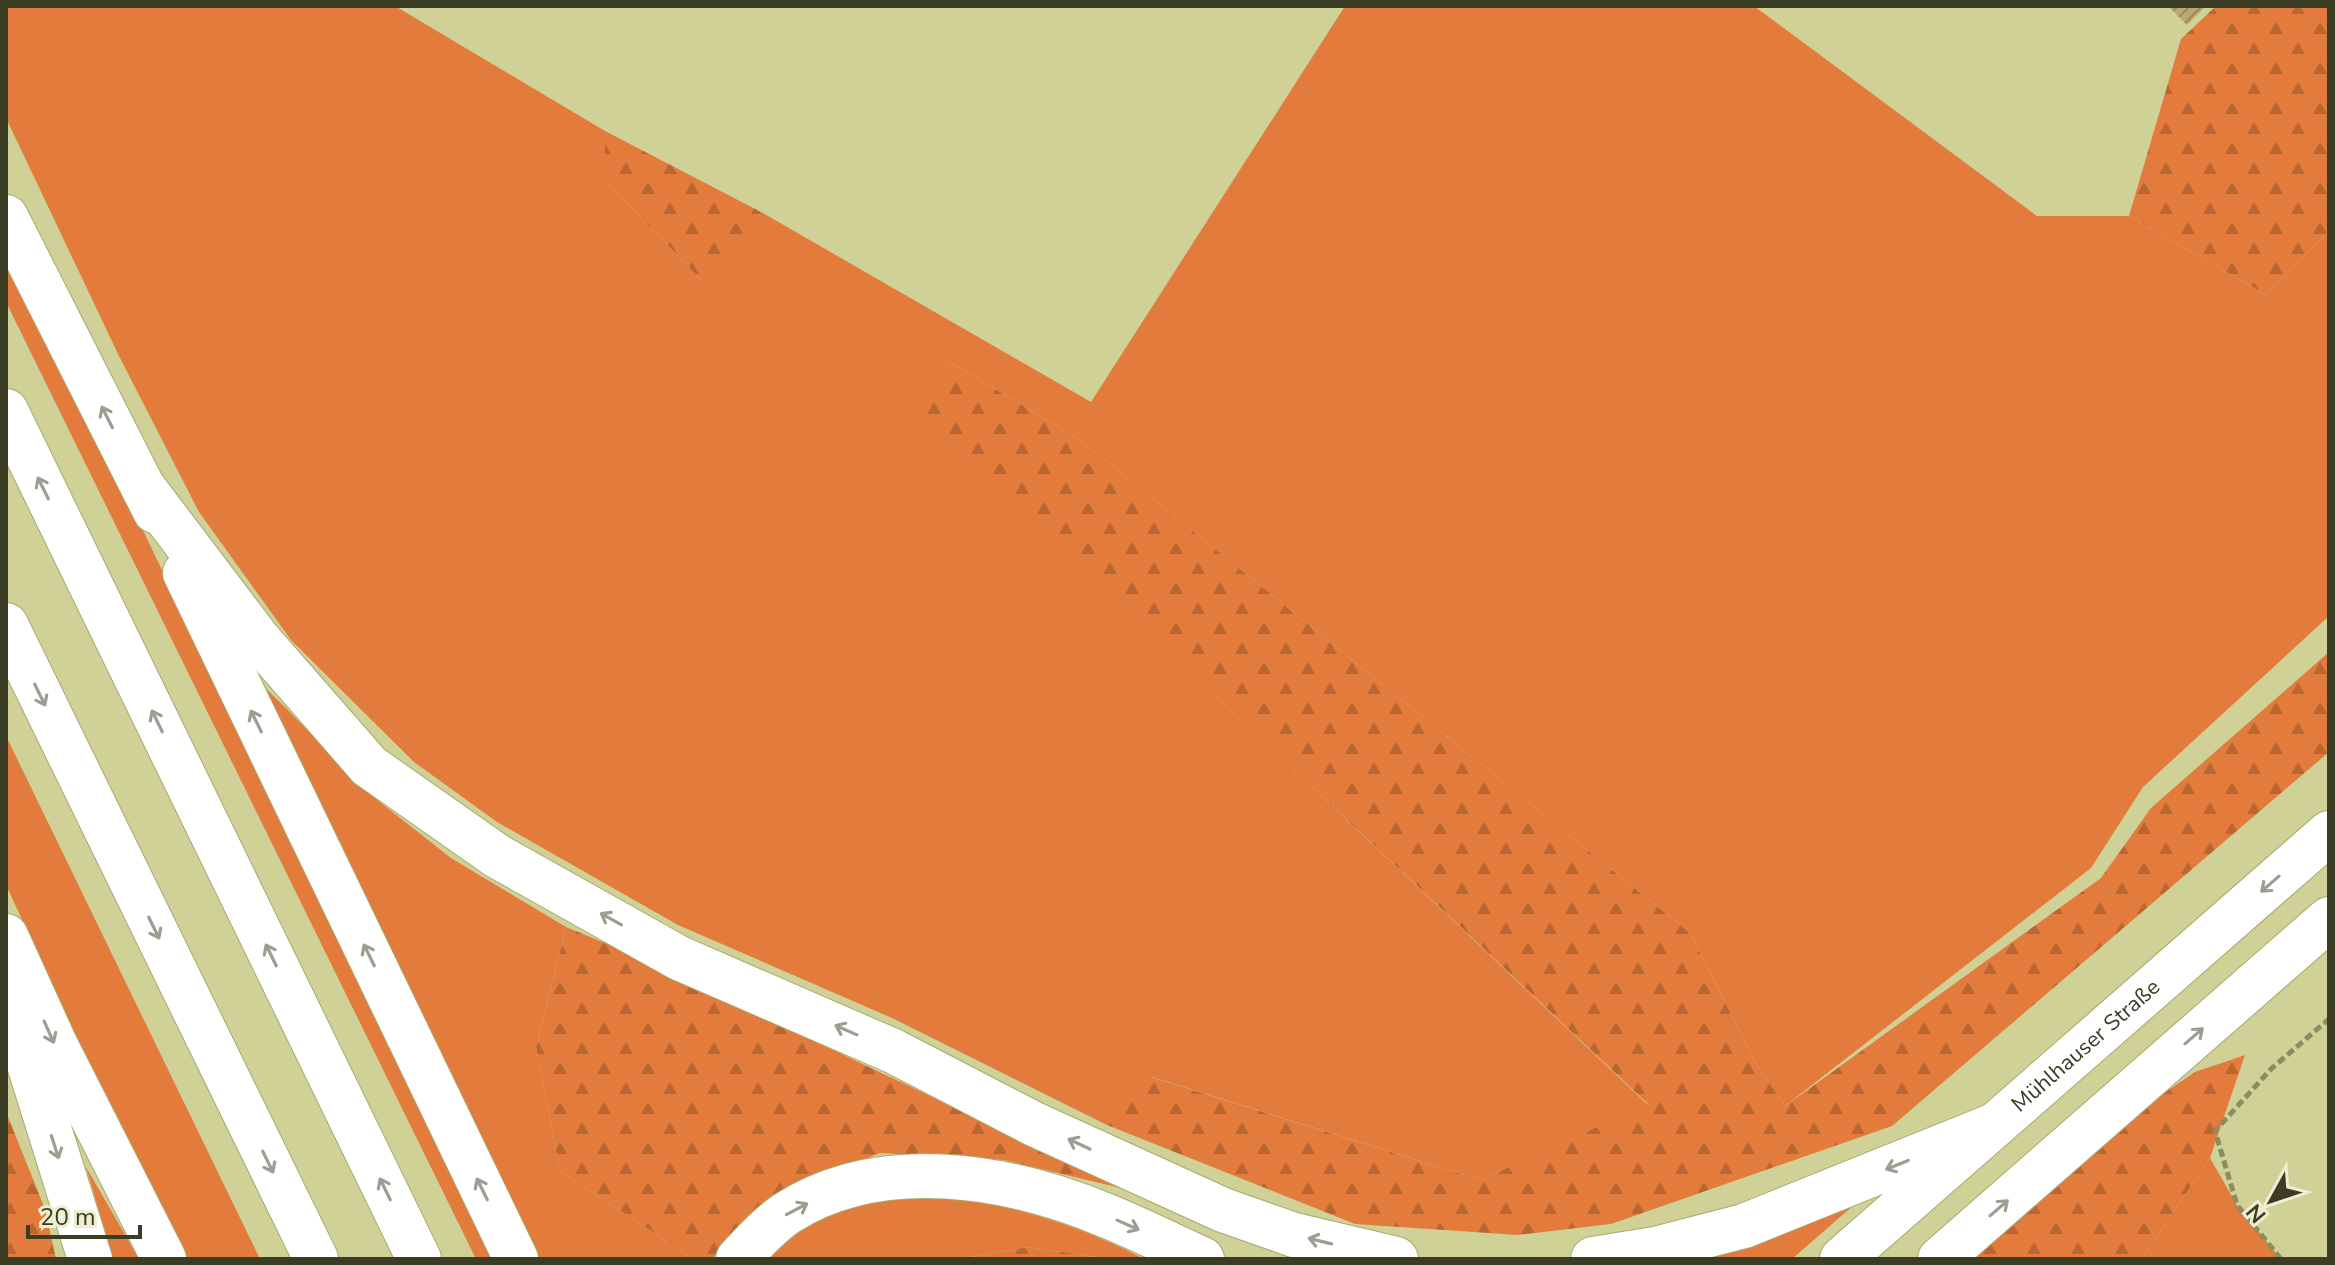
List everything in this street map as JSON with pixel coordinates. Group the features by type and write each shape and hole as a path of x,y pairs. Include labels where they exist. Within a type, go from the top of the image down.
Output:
{"main road":[{"path":"6,217 143,487 516,1259"},
{"path":"6,411 419,1259"},
{"path":"143,487 259,640 369,766 497,856 679,958 893,1051 1034,1124 1223,1210 1294,1235 1396,1259"},
{"path":"6,625 316,1259"},
{"name":"Mühlhauser Straße","path":"1842,1259 2329,833"},
{"path":"1940,1259 2329,919"},
{"path":"6,936 55,1044 164,1259"},
{"path":"6,991 90,1259"},
{"path":"1593,1259 1655,1249 1744,1226 1995,1125"},
{"path":"738,1259 754,1241 787,1214 828,1193 867,1181 933,1176 977,1180 1060,1199 1105,1215 1202,1259"}],"path":[{"path":"2281,1259 2237,1205 2215,1131 2271,1069 2329,1019"}],"green space":[{"path":"6,6 395,6 605,131 605,180 707,286 761,212 1091,402 1345,6 1754,6 2037,216 2129,216 2266,295 2329,231 2329,616 2143,787 2091,868 1785,1106 1756,1063 1690,933 1079,439 948,361 920,416 1648,1105 1481,1180 1152,1077 1107,1125 892,1018 678,925 497,822 414,762 291,640 199,512 119,356 6,118"},
{"path":"2216,6 2329,6 2329,231 2266,295 2129,216 2181,39"},
{"path":"605,131 761,212 708,287 605,180"},
{"path":"6,254 59,356 497,1259 476,1259 6,302"},
{"path":"948,361 1079,439 1690,933 1756,1063 1785,1106 2101,878 2151,808 2329,652 2329,752 1892,1126 1611,1224 1518,1235 1355,1224 1107,1125 1151,1077 1481,1180 1648,1104 919,416"},
{"path":"237,661 367,792 451,858 566,927 536,1047 560,1171 693,1259 536,1259"},
{"path":"6,736 260,1259 180,1259 6,885"},
{"path":"566,927 617,948 1129,1190 1004,1160 880,1153 821,1177 733,1235 712,1259 693,1259 560,1171 536,1047"},
{"path":"2245,1055 2210,1158 2142,1259 1964,1259 2101,1136 2195,1072"},
{"path":"6,1112 45,1209 56,1259 6,1259"},
{"path":"2210,1158 2237,1205 2281,1259 2142,1259"},
{"path":"86,1167 139,1259 110,1259"},
{"path":"937,1194 1044,1218 1144,1259 1110,1259 1028,1247 960,1259 764,1259 794,1230 838,1211 883,1196"},
{"path":"1855,1204 1792,1259 1672,1259"},
{"path":"1028,1247 1110,1259 960,1259"}],"building":[{"path":"2168,6 2206,6 2187,25"}]}
